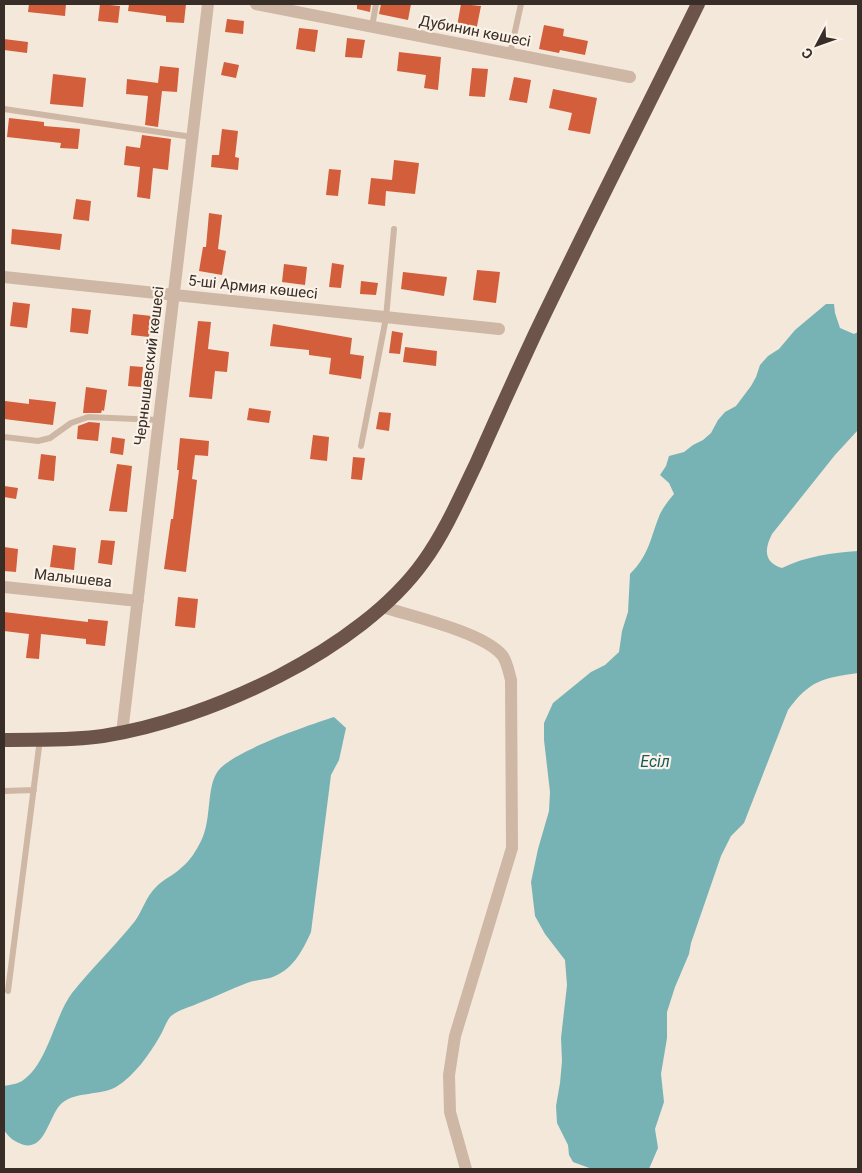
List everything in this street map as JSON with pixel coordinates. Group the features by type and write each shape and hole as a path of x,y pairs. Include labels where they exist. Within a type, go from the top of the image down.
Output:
{"highway":[{"path":"4,740 79,739 122,733 165,722 259,686 312,658 384,607 408,583 426,559 456,506 536,334 698,4"}],"street":[{"name":"Чернышевский көшесі","path":"122,733 208,4"},
{"name":"Дубинин көшесі","path":"256,4 630,77"},
{"name":"5-ші Армия көшесі","path":"4,277 499,330"},
{"name":"Малышева","path":"4,587 138,601"},
{"path":"384,607 477,637 493,646 504,656 511,680 512,848 455,1036 450,1075 450,1112 466,1169"}],"lane":[{"path":"372,27 376,4"},
{"path":"510,54 521,4"},
{"path":"4,109 192,137"},
{"path":"361,446 386,318 394,229"},
{"path":"4,437 38,441 50,438 71,424 88,417 159,420"},
{"path":"8,991 40,740"},
{"path":"4,791 34,790"}],"water":[{"name":"Есіл","path":"826,304 834,304 840,328 854,334 858,332 858,430 835,455 772,534 767,555 772,562 782,568 810,558 858,551 858,673 818,682 803,692 788,710 744,823 731,836 721,856 691,943 689,954 667,1012 667,1038 661,1074 664,1102 655,1129 658,1148 649,1169 592,1169 573,1162 569,1155 568,1145 557,1123 556,1106 562,1061 561,1038 567,985 565,960 545,934 535,916 531,882 549,811 550,792 544,723 553,703 591,672 605,665 619,652 622,631 628,612 630,574 646,553 660,514 674,494 669,483 660,475 666,466 669,456 684,452 711,433 718,420 725,412 736,406 751,386 760,365 768,356 779,349 795,330"},
{"path":"334,717 346,728 339,760 331,775 311,932 295,960 278,975 252,981 174,1014 168,1020 146,1057 123,1082 110,1090 68,1099 58,1108 42,1137 37,1142 31,1145 18,1143 4,1130 4,1086 20,1082 31,1073 44,1052 60,1014 72,993 135,921 153,890 192,856 204,833 212,786 218,771 226,763 255,747 290,732"}],"building":[{"path":"29,4 66,4 65,16 28,12"},
{"path":"100,4 120,6 118,23 98,21"},
{"path":"129,4 186,4 184,23 166,22 166,16 128,11"},
{"path":"357,4 371,4 370,12 357,9"},
{"path":"381,4 411,4 408,20 379,14"},
{"path":"461,4 481,6 475,36 456,32"},
{"path":"227,19 244,21 243,34 225,32"},
{"path":"544,25 564,29 563,36 588,41 585,55 560,50 559,53 539,49"},
{"path":"299,28 318,30 315,52 296,49"},
{"path":"347,38 365,40 362,58 345,57"},
{"path":"4,39 28,42 27,53 4,50"},
{"path":"399,52 441,57 438,90 424,88 426,75 397,71"},
{"path":"224,62 239,65 236,78 221,75"},
{"path":"160,66 179,68 177,92 162,91 158,127 145,125 148,96 126,94 127,79 158,83"},
{"path":"472,68 488,69 485,97 469,96"},
{"path":"53,74 86,78 83,107 50,104"},
{"path":"514,77 531,80 527,103 509,100"},
{"path":"553,89 597,98 590,134 568,130 572,113 549,108"},
{"path":"9,118 44,122 44,126 80,129 78,149 60,148 61,143 7,137"},
{"path":"222,129 238,131 235,157 239,158 238,170 211,167 212,155 219,155"},
{"path":"142,135 171,139 168,170 153,168 150,199 137,197 140,167 124,165 126,146 140,148"},
{"path":"394,160 419,163 415,194 386,191 385,206 368,204 371,178 392,180"},
{"path":"329,169 341,170 338,196 326,195"},
{"path":"76,199 91,201 89,221 73,219"},
{"path":"209,213 222,215 218,249 226,251 222,275 199,271 203,247 206,247"},
{"path":"12,229 62,234 60,250 11,244"},
{"path":"332,263 344,265 341,288 329,287"},
{"path":"284,264 307,267 305,285 282,282"},
{"path":"477,270 500,272 496,303 473,300"},
{"path":"403,272 447,277 444,296 401,289"},
{"path":"361,281 378,283 376,295 360,294"},
{"path":"13,302 30,304 27,328 10,326"},
{"path":"72,308 91,310 88,334 70,332"},
{"path":"133,314 152,316 149,337 131,335"},
{"path":"198,321 211,322 208,349 229,352 227,372 215,371 212,399 189,397"},
{"path":"273,324 352,338 350,354 364,356 361,379 329,374 331,358 309,355 309,350 270,346"},
{"path":"392,331 403,333 400,354 389,353"},
{"path":"405,347 437,351 436,366 403,362"},
{"path":"130,366 143,367 141,387 128,386"},
{"path":"86,387 107,390 104,411 102,410 101,413 83,413"},
{"path":"29,399 56,402 53,425 4,419 5,401 29,404"},
{"path":"249,408 271,411 269,423 247,420"},
{"path":"379,412 391,413 389,431 376,429"},
{"path":"89,422 100,423 98,441 77,439 78,426"},
{"path":"313,435 329,437 327,461 310,459"},
{"path":"112,437 125,439 123,455 110,453"},
{"path":"180,438 209,441 208,456 195,455 192,479 197,480 186,572 164,569 179,470 177,470"},
{"path":"41,454 56,456 54,481 38,479"},
{"path":"353,457 365,458 362,480 351,479"},
{"path":"117,464 132,466 127,512 109,511"},
{"path":"4,486 18,488 16,499 4,497"},
{"path":"101,540 115,541 112,565 98,563"},
{"path":"53,545 76,548 74,570 50,567"},
{"path":"4,547 18,549 16,572 4,571"},
{"path":"178,597 198,599 195,628 175,626"},
{"path":"4,612 88,622 88,619 108,621 105,646 86,644 86,639 41,634 39,659 26,658 29,634 4,631"}]}
